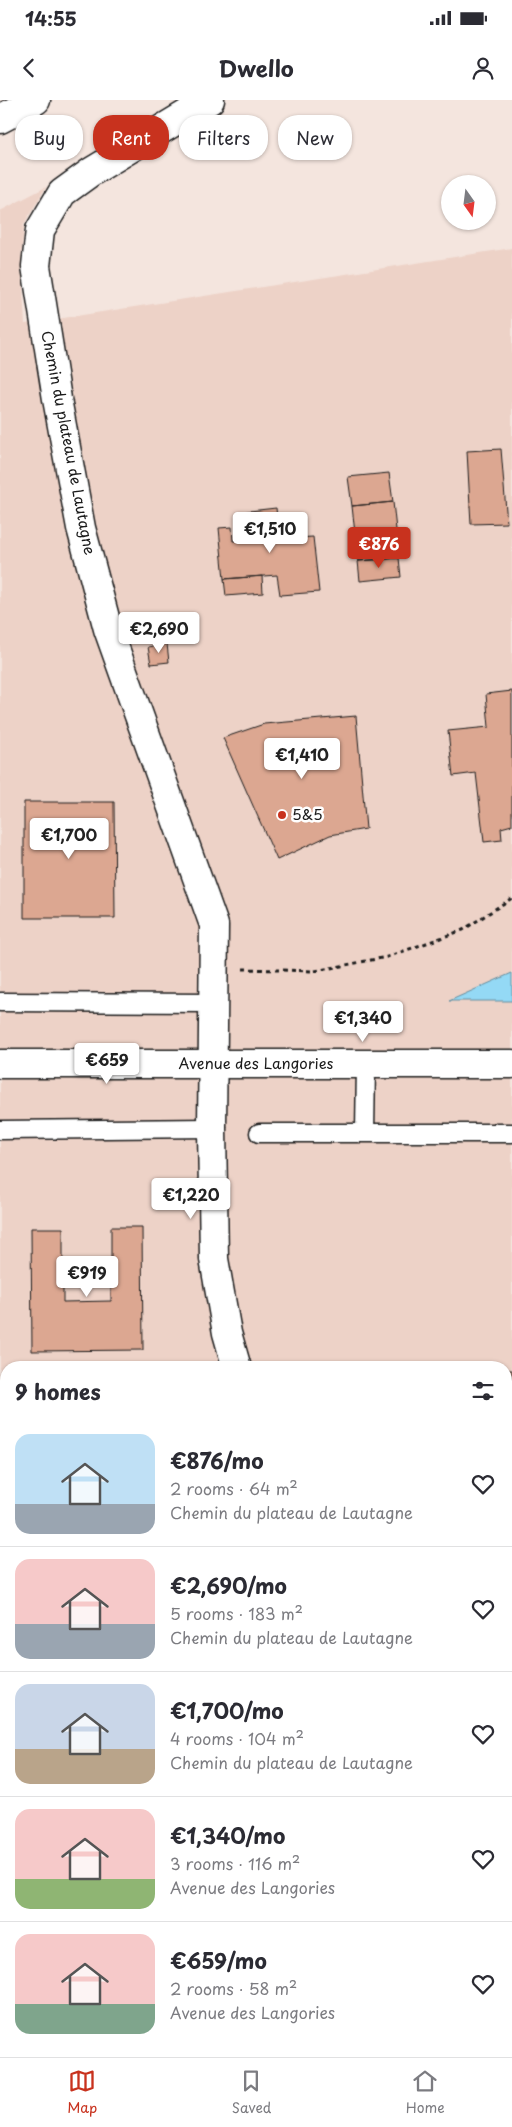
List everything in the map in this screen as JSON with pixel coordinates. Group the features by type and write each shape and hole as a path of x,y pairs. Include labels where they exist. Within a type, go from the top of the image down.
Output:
{"main road":[{"path":"0,119 36,100"},
{"name":"Chemin du plateau de Lautagne","path":"210,100 91,172 62,193 40,230 36,266 57,399 81,528 108,629 214,925 212,1128 214,1259 226,1333 235,1361"},
{"name":"Avenue des Langories","path":"0,1064 512,1064"}],"lane":[{"path":"0,1002 214,1003"},
{"path":"365,1133 366,1064"},
{"path":"0,1130 212,1128"},
{"path":"259,1133 512,1133"}],"path":[{"path":"214,969 315,970 386,958 463,930 512,898"}],"shaded area":[{"path":"46,187 24,224 21,259 25,324 512,248 512,1361 0,1361 0,211"}],"water":[{"path":"512,973 512,1001 449,1001"}],"building":[{"path":"501,449 507,523 471,524 467,451"},
{"path":"389,473 393,502 352,506 348,477"},
{"path":"393,502 399,558 358,561 352,506"},
{"path":"276,508 279,539 313,537 319,592 280,595 277,575 224,579 219,528 232,527 233,541 244,540 241,512"},
{"path":"399,558 401,577 360,581 358,561"},
{"path":"262,576 263,593 226,596 224,579"},
{"path":"167,644 169,662 151,664 148,647"},
{"path":"512,691 512,825 501,828 502,840 484,842 476,773 453,776 448,731 489,727 486,694"},
{"path":"356,716 366,829 330,835 277,860 223,738 264,724"},
{"path":"24,802 114,802 115,918 24,918"},
{"path":"111,1227 142,1227 143,1350 32,1351 31,1228 63,1228 63,1302 111,1301"}],"place":[{"name":"5&5","path":"282,815"}]}
